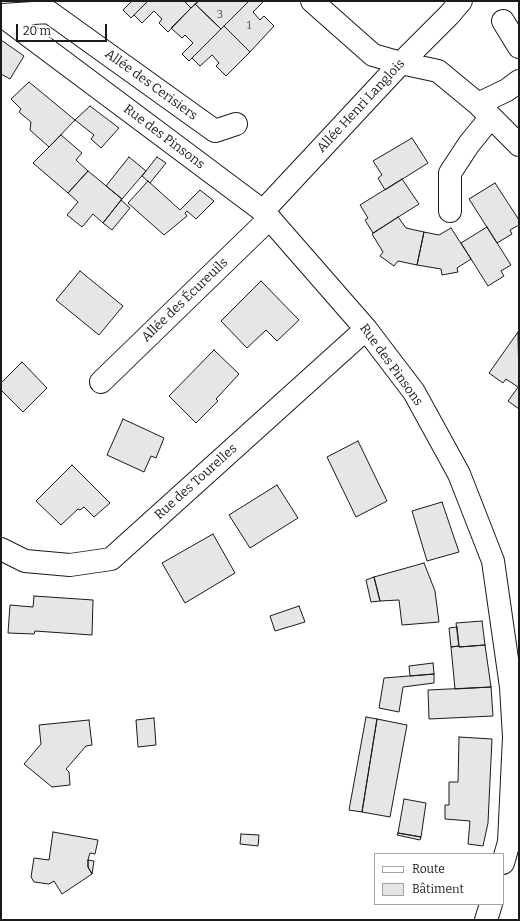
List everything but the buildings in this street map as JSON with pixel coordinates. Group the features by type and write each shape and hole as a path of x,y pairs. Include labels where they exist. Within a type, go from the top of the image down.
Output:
{"street":[{"path":"312,1 373,55 401,64 438,71 484,110 519,145"},
{"name":"Allée Henri Langlois","path":"266,215 401,64 461,1"},
{"name":"Allée des Cerisiers","path":"2,15 49,12 215,131 236,124"},
{"name":"Rue des Pinsons","path":"2,15 266,215 366,330 414,392 459,474 493,562 512,687 517,737 510,842 504,860"},
{"path":"504,21 519,47"},
{"path":"450,211 450,173 469,144 484,110 519,81"},
{"name":"Allée des Écureuils","path":"101,382 266,215"},
{"name":"Rue des Tourelles","path":"1,549 25,561 70,565 111,559 366,330"},
{"path":"486,920 491,905"}]}
